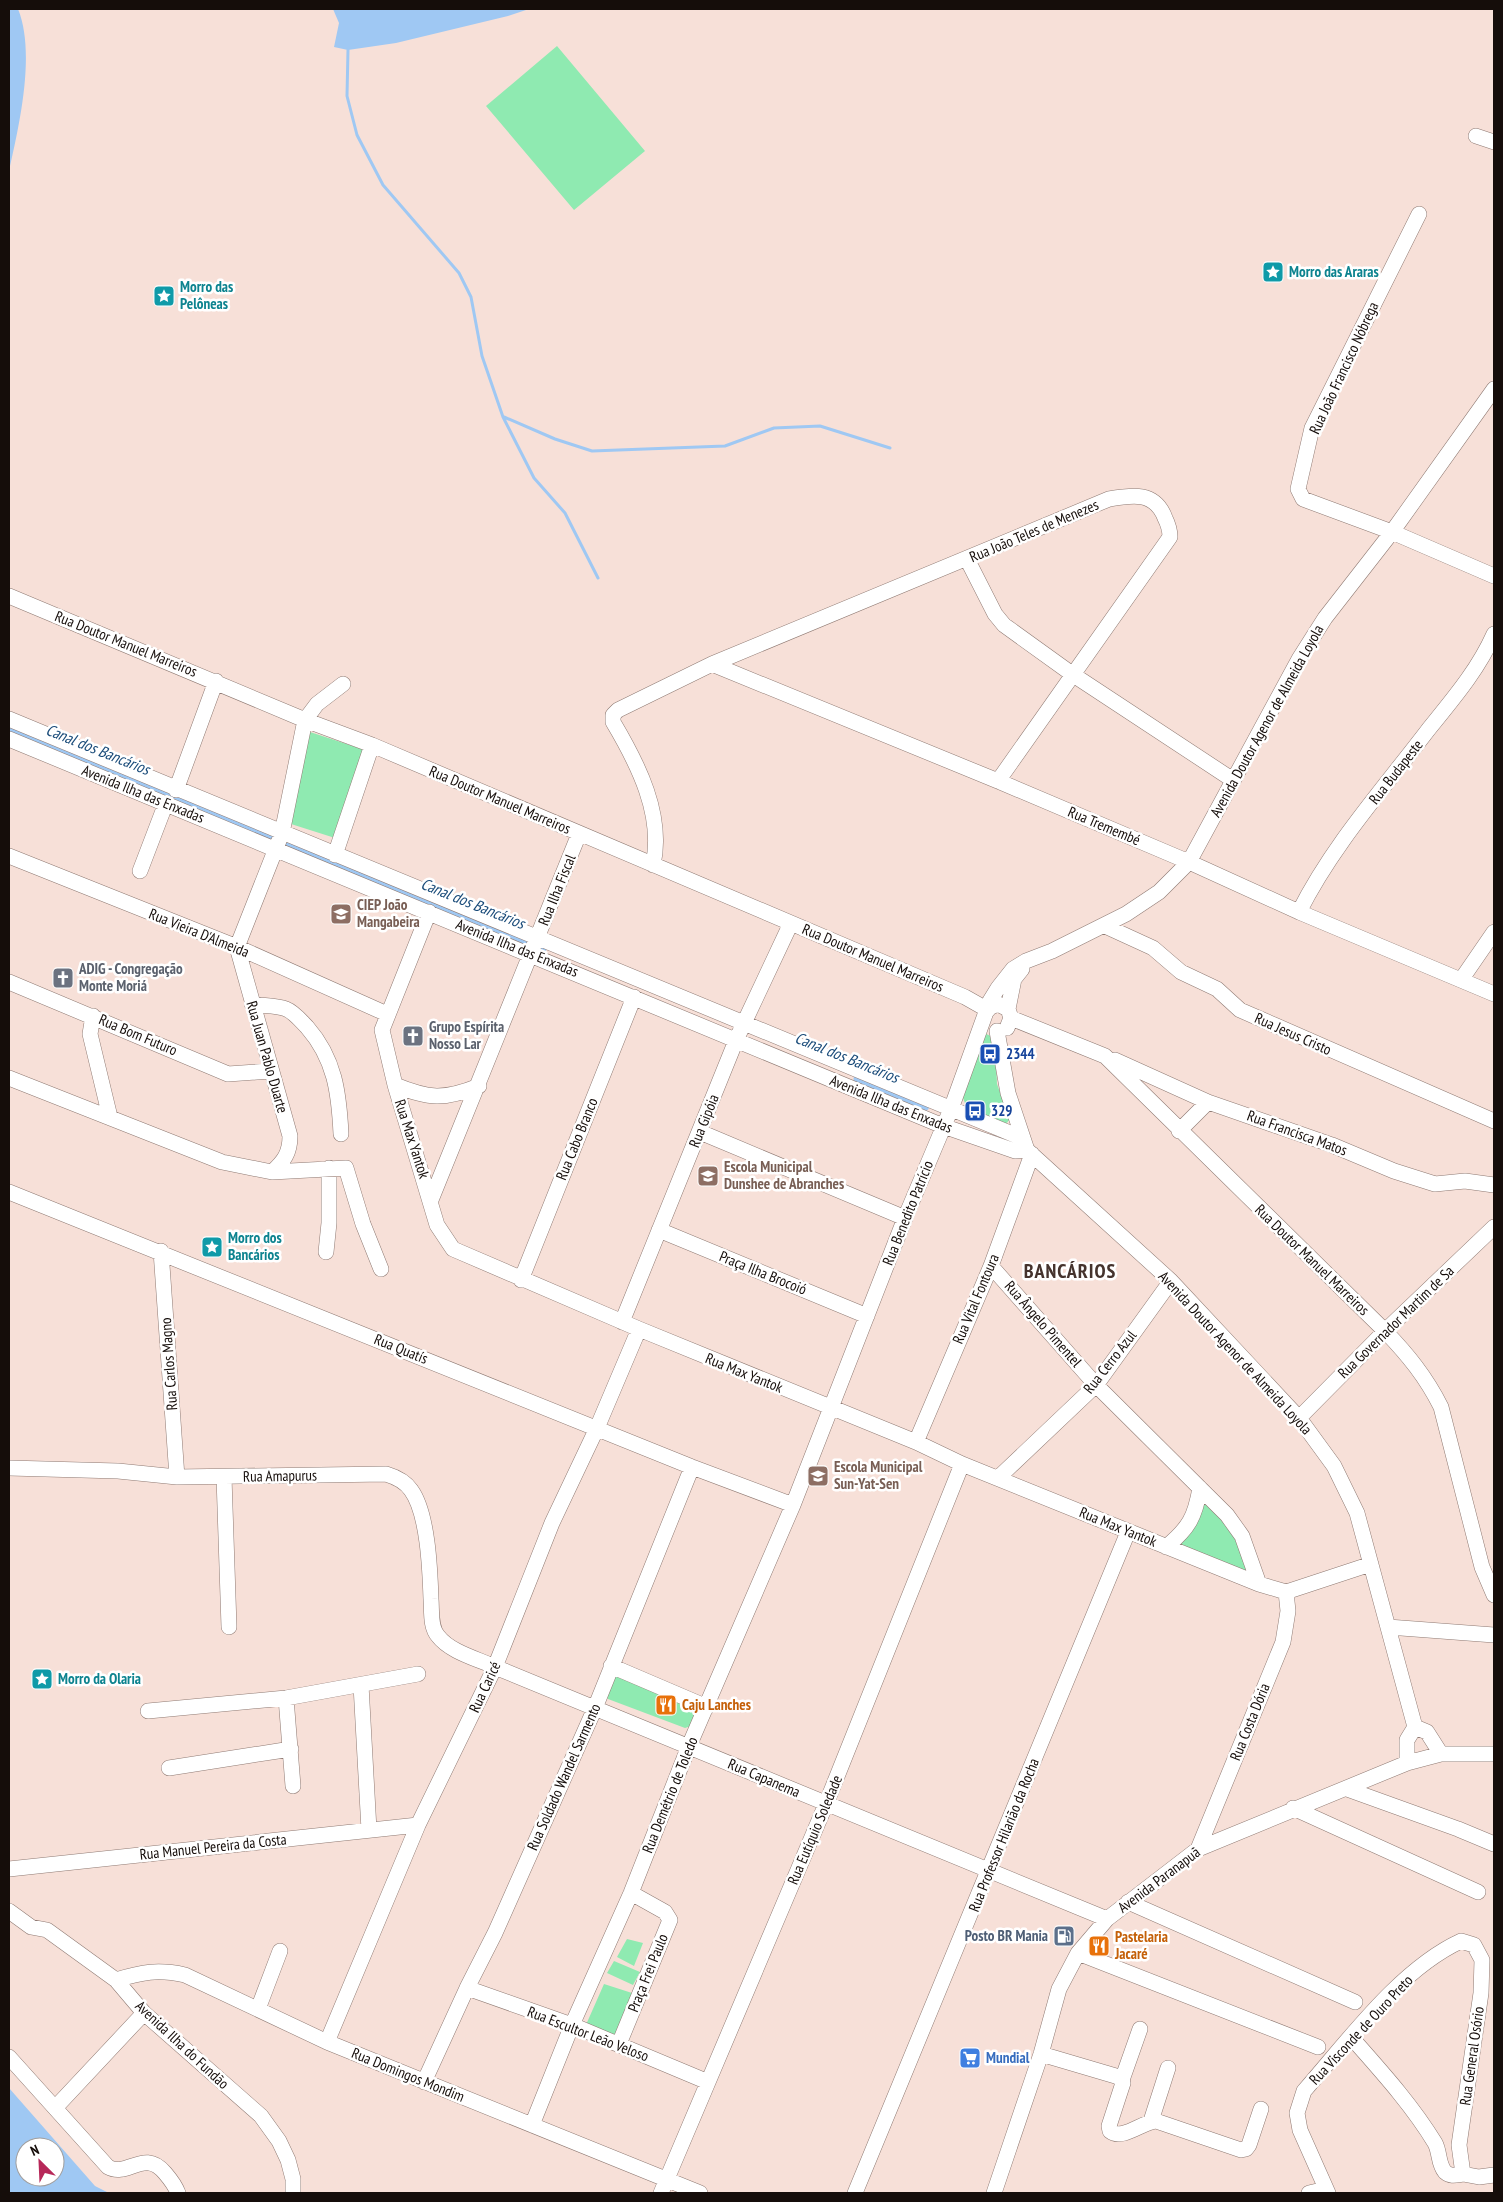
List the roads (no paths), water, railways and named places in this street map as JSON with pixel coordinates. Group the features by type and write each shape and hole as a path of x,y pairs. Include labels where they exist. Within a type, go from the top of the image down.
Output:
{"street":[{"path":"1476,136 1494,142"},
{"name":"Rua João Francisco Nóbrega","path":"1392,532 1303,499 1298,489 1312,428 1419,214"},
{"name":"Avenida Doutor Agenor de Almeida Loyola","path":"987,1012 998,988 1007,976 1026,961 1105,926 1159,892 1189,862 1299,659 1325,618 1392,532 1494,389"},
{"name":"Rua João Teles de Menezes","path":"653,865 656,849 656,830 649,800 636,761 614,722 613,715 618,710 712,664 1109,499 1133,495 1150,498 1158,504 1165,516 1170,537 998,781"},
{"path":"1392,532 1494,576"},
{"path":"968,559 999,621 1072,674 1233,780"},
{"name":"Rua Doutor Manuel Marreiros","path":"9,596 216,681 305,720 372,745 965,997 987,1012"},
{"name":"Rua Budapeste","path":"1299,912 1316,879 1359,819 1476,670 1494,634"},
{"name":"Rua Tremembé","path":"712,664 998,781 1189,862 1299,912 1494,994"},
{"path":"176,790 216,681"},
{"path":"237,947 279,841 305,720 317,704 344,684"},
{"name":"Avenida Ilha das Enxadas","path":"9,720 176,790 429,912 535,946 744,1023 951,1109 1024,1148"},
{"name":"Avenida Ilha das Enxadas","path":"9,739 166,803 279,841 335,855 535,946 634,997 942,1126 1024,1148"},
{"path":"335,855 372,745"},
{"path":"140,871 166,803"},
{"name":"Rua Ilha Fiscal","path":"431,1200 479,1086 579,834"},
{"name":"Rua Vieira D'Almeida","path":"9,856 237,947 387,1014"},
{"name":"Rua Max Yantok","path":"429,912 382,1030 395,1085 440,1233 453,1249 639,1330 916,1442 962,1464 1259,1584 1286,1592"},
{"name":"Rua Gipóia","path":"622,1322 737,1039 791,923"},
{"name":"Rua Jesus Cristo","path":"1105,926 1153,948 1181,972 1217,989 1240,1010 1494,1121"},
{"path":"1461,980 1494,932"},
{"name":"Rua Juan Pablo Duarte","path":"237,947 270,1071 290,1136 290,1151 282,1163 272,1172"},
{"name":"Avenida Doutor Agenor de Almeida Loyola","path":"1009,1014 1014,979 1036,957"},
{"name":"Rua Bom Futuro","path":"9,982 228,1074 270,1071"},
{"name":"Rua Cabo Branco","path":"521,1280 634,997"},
{"path":"252,1004 287,1009 299,1018 315,1036 331,1064 339,1094 341,1134"},
{"path":"998,1004 1009,1014 1007,1028 997,1031 988,1027 987,1012 998,1004"},
{"name":"Rua Benedito Patrício","path":"830,1408 942,1126 951,1109 987,1012"},
{"name":"Rua Doutor Manuel Marreiros","path":"1009,1014 1105,1056 1385,1331 1418,1366 1430,1384 1440,1407 1482,1567 1494,1595"},
{"path":"92,1016 90,1034 110,1117"},
{"path":"997,1031 1008,1093 1024,1148"},
{"name":"Rua Francisca Matos","path":"1105,1056 1208,1102 1435,1184 1465,1182 1494,1185"},
{"path":"9,1078 222,1162 272,1172 346,1168 381,1269"},
{"path":"395,1085 416,1094 435,1098 456,1095 479,1086"},
{"path":"1180,1131 1208,1102"},
{"path":"700,1132 905,1218"},
{"name":"Avenida Doutor Agenor de Almeida Loyola","path":"1024,1148 1171,1281 1299,1418 1334,1466 1358,1513 1415,1727"},
{"name":"Rua Vital Fontoura","path":"916,1442 991,1266 1024,1148"},
{"path":"326,1252 329,1223 329,1168"},
{"name":"Rua Quatís","path":"9,1192 692,1468 793,1505"},
{"name":"Rua Governador Martim de Sa","path":"1299,1418 1385,1331 1494,1227"},
{"name":"Praça Ilha Brocoió","path":"659,1230 867,1316"},
{"name":"Rua Carlos Magno","path":"161,1252 177,1477"},
{"name":"Rua Ângelo Pimentel","path":"991,1266 1096,1385 1227,1515 1242,1536 1259,1584"},
{"name":"Rua Cerro Azul","path":"998,1478 1096,1385 1171,1281"},
{"name":"Rua Caricé","path":"327,2042 418,1825 495,1667 552,1523 597,1428 639,1330"},
{"name":"Rua Demétrio de Toledo","path":"532,2125 572,2025 630,1894 689,1746 793,1505 830,1408"},
{"name":"Rua Eutíquio Soledade","path":"663,2186 826,1804 962,1464"},
{"name":"Rua Amapurus","path":"9,1468 118,1471 177,1477 386,1474 399,1478 410,1489 419,1504 430,1567 432,1623"},
{"name":"Rua Soldado Wandel Sarmento","path":"424,2082 467,1988 495,1933 595,1708 692,1468"},
{"path":"224,1477 229,1627"},
{"path":"1166,1547 1191,1522 1200,1488"},
{"name":"Rua Professor Hilarião da Rocha","path":"855,2193 1128,1532"},
{"path":"1286,1592 1371,1564"},
{"name":"Rua Costa Dória","path":"1198,1849 1283,1642 1288,1611 1286,1592"},
{"name":"Rua Capanema","path":"432,1623 436,1634 444,1643 495,1667 1107,1919"},
{"path":"1388,1627 1494,1635"},
{"path":"611,1666 707,1707"},
{"path":"148,1711 286,1698 418,1674"},
{"path":"361,1685 369,1830"},
{"path":"286,1698 294,1786"},
{"path":"1407,1763 1406,1740 1415,1727 1427,1732 1441,1754"},
{"path":"169,1768 291,1749"},
{"name":"Avenida Paranapuã","path":"994,2193 1040,2054 1059,1989 1078,1953 1107,1919 1198,1849 1293,1808 1347,1789 1407,1763 1441,1754 1494,1754"},
{"path":"1347,1789 1494,1844"},
{"path":"1293,1808 1478,1892"},
{"name":"Rua Manuel Pereira da Costa","path":"9,1869 418,1825"},
{"name":"Praça Frei Paulo","path":"619,2044 670,1920 665,1912 630,1894"},
{"path":"1128,1902 1356,2002"},
{"name":"Avenida Ilha do Fundão","path":"9,1911 31,1927 47,1930 116,1980 144,2013 262,2116 279,2141 288,2160 293,2179 292,2193"},
{"name":"Rua General Osório","path":"1441,1950 1461,1941 1474,1945 1482,1960 1481,1992 1458,2145 1463,2174"},
{"name":"Rua Visconde de Ouro Preto","path":"1327,2191 1300,2130 1297,2113 1304,2091 1402,1981 1441,1950"},
{"path":"258,2009 280,1951"},
{"path":"1078,1953 1318,2047"},
{"name":"Rua Domingos Mondim","path":"116,1980 142,1972 165,1970 185,1975 327,2042 532,2125 663,2186 700,2193"},
{"name":"Rua Escultor Leão Veloso","path":"467,1988 572,2025 708,2082"},
{"path":"55,2108 144,2013"},
{"path":"1140,2030 1122,2080 1123,2083 1109,2126 1110,2131 1114,2134 1122,2134 1151,2121 1168,2123 1241,2150 1246,2149 1249,2144 1261,2109"},
{"path":"1352,2037 1396,2089 1436,2145 1442,2168 1447,2174 1479,2177 1494,2174"},
{"path":"1040,2054 1119,2077 1122,2080"},
{"path":"9,2057 108,2167 115,2170 147,2162 154,2163 175,2185 178,2193"},
{"path":"1151,2121 1168,2068"},
{"path":"1309,2193 1327,2191"}],"water":[{"path":"9,9 18,9 26,47 26,68 21,112 9,171"},
{"path":"333,9 529,9 508,16 396,43 348,50 334,47 339,23"},
{"path":"9,2088 52,2137 15,2137 15,2187 65,2187 65,2152 95,2186 109,2193 9,2193"}],"waterway":[{"path":"348,50 347,96 357,135 383,185 459,273 471,297 482,356 503,417 534,478 565,513 598,578"},
{"path":"504,417 555,439 592,451 725,446 774,428 820,426 890,448"},
{"name":"Canal dos Bancários","path":"9,729 542,947"},
{"name":"Canal dos Bancários","path":"859,1079 924,1106"}],"place":[{"name":"Morro das Araras","path":"1273,272"},
{"name":"Morro das Pelôneas","path":"164,296"},
{"name":"CIEP João Mangabeira","path":"341,914"},
{"name":"ADIG - Congregação Monte Moriá","path":"63,978"},
{"name":"Grupo Espírita Nosso Lar","path":"413,1036"},
{"name":"2344","path":"990,1054"},
{"name":"329","path":"975,1111"},
{"name":"Escola Municipal Dunshee de Abranches","path":"708,1176"},
{"name":"Morro dos Bancários","path":"212,1247"},
{"name":"Escola Municipal Sun-Yat-Sen","path":"818,1476"},
{"name":"Morro da Olaria","path":"42,1679"},
{"name":"Caju Lanches","path":"666,1705"},
{"name":"Posto BR Mania","path":"1064,1936"},
{"name":"Pastelaria Jacaré","path":"1099,1946"},
{"name":"Mundial","path":"970,2058"}],"district":[{"name":"BANCÁRIOS","path":"1070,1271"}]}
